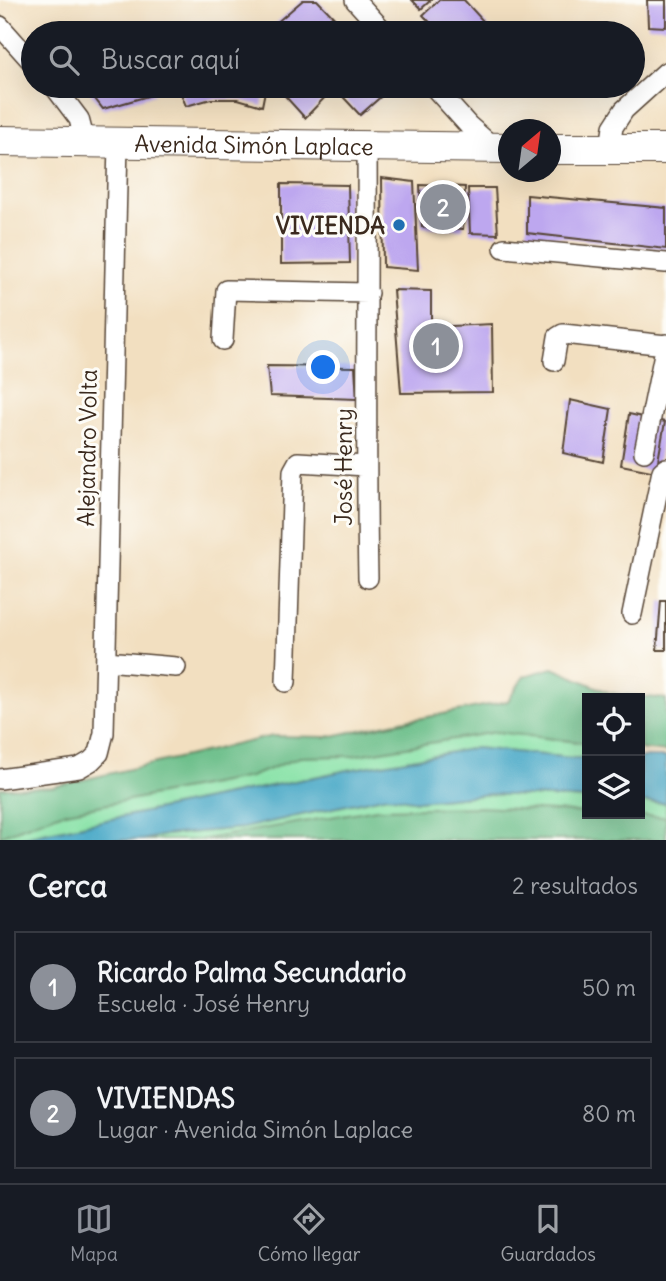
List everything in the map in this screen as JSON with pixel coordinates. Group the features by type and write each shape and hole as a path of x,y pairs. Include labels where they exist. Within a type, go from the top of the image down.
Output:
{"main road":[{"name":"Avenida Simón Laplace","path":"0,141 498,148"},
{"path":"561,149 666,149"}],"street":[{"path":"355,0 375,21"},
{"path":"0,26 21,50"},
{"path":"645,91 666,72"},
{"path":"63,98 79,119 85,142"},
{"path":"444,98 470,126 498,146"},
{"path":"610,148 613,127 624,110 637,98"},
{"name":"Alejandro Volta","path":"0,779 79,768 99,753 104,733 118,143"},
{"name":"José Henry","path":"367,145 366,466 369,578"},
{"path":"505,248 666,263"},
{"path":"223,340 226,290 368,293"},
{"path":"554,360 558,337 563,334 665,351 662,379 644,452"},
{"path":"286,682 292,471 298,462 366,466"},
{"path":"632,614 662,471 666,468"},
{"path":"106,661 176,667"}],"green space":[{"path":"553,668 610,693 582,693 582,742 496,732 352,756 300,757 250,777 61,813 0,836 0,788 52,787 273,736 327,737 508,701 524,676"},
{"path":"645,697 666,699 666,752 645,750"},
{"path":"582,713 582,758 476,748 348,770 0,840 0,808 410,719"},
{"path":"491,794 582,799 582,819 645,819 645,802 666,803 666,840 142,840 165,835 243,828 387,796 418,801"},
{"path":"481,807 582,812 582,819 666,817 666,840 200,840 376,809"}],"water":[{"path":"476,748 582,758 582,799 491,794 418,801 387,796 243,828 165,835 142,840 10,840 348,770"},
{"path":"645,757 666,757 666,803 645,802"}],"building":[{"path":"303,0 317,0 337,21 278,21"},
{"path":"412,0 431,0 421,9"},
{"path":"439,0 464,0 483,21 429,21 423,15"},
{"path":"647,0 666,0 666,27 648,26"},
{"path":"94,98 141,98 103,109"},
{"path":"183,98 264,98 262,106 238,99 211,99 186,106"},
{"path":"287,98 324,98 305,118"},
{"path":"344,98 379,98 360,115"},
{"name":"VIVIENDA","path":"382,178 414,182 418,270 383,267"},
{"path":"281,184 348,185 350,263 281,264"},
{"path":"420,185 465,187 463,229 422,227"},
{"path":"468,188 495,188 498,234 470,233"},
{"path":"527,195 666,208 666,249 527,233"},
{"path":"393,290 431,291 431,327 492,324 493,392 401,393"},
{"path":"267,366 355,367 357,399 270,396"},
{"path":"570,400 611,409 603,462 563,453"},
{"path":"629,414 665,422 656,472 621,465"},
{"path":"661,601 666,601 666,650 657,650"}],"place":[{"name":"VIVIENDAS","path":"443,207"},
{"name":"VIVIENDA","path":"399,225"},
{"name":"Ricardo Palma Secundario","path":"436,346"}]}
